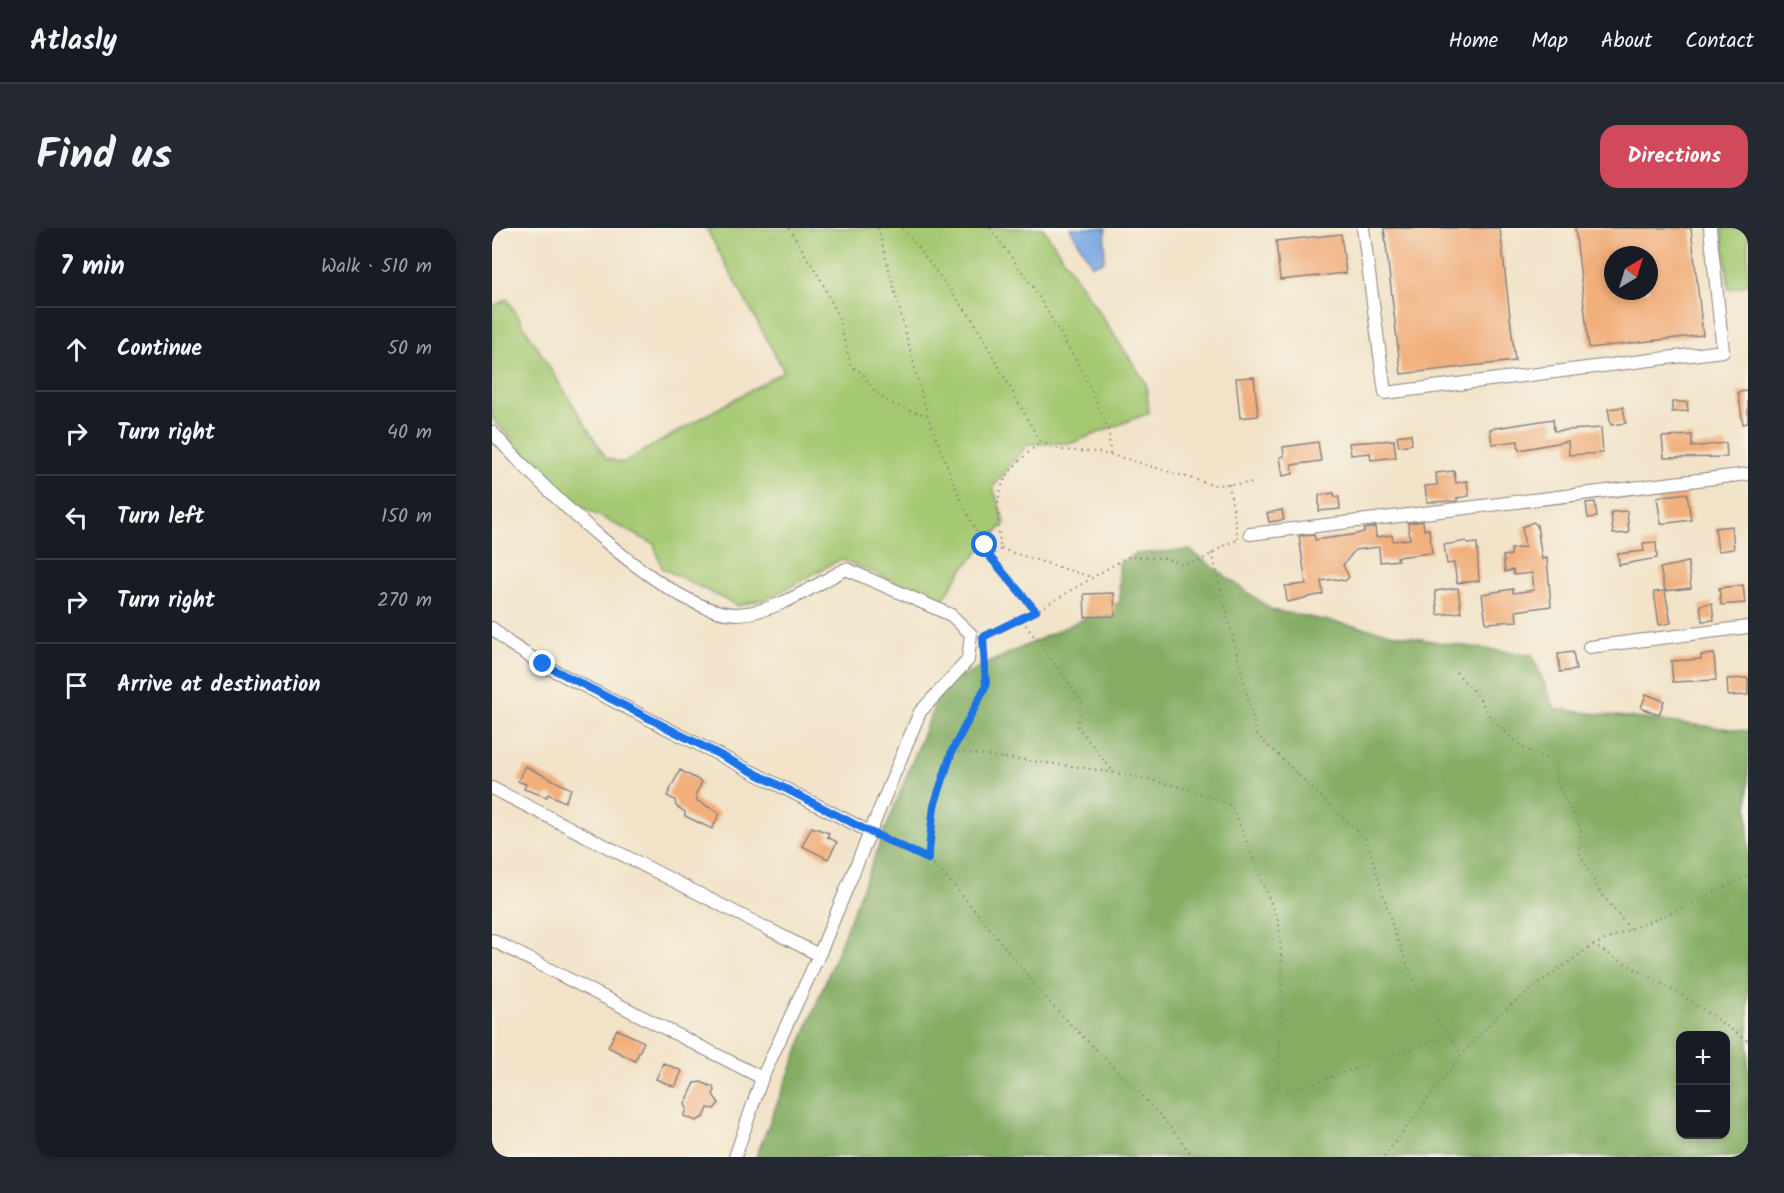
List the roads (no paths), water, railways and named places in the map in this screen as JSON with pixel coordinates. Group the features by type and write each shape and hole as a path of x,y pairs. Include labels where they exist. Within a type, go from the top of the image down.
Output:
{"street":[{"path":"1363,228 1385,393 1723,351 1710,228"},
{"path":"492,432 531,475 607,543 651,575 709,608 736,614 775,606 846,569 951,615 972,634 968,660 920,712 819,956 762,1078 735,1157"},
{"path":"1250,534 1748,474"},
{"path":"492,627 509,643 543,664 870,832"},
{"path":"1589,647 1748,627"},
{"path":"492,788 819,956"},
{"path":"492,940 762,1078"}],"water":[{"path":"1070,228 1106,228 1104,261 1092,265"}]}
